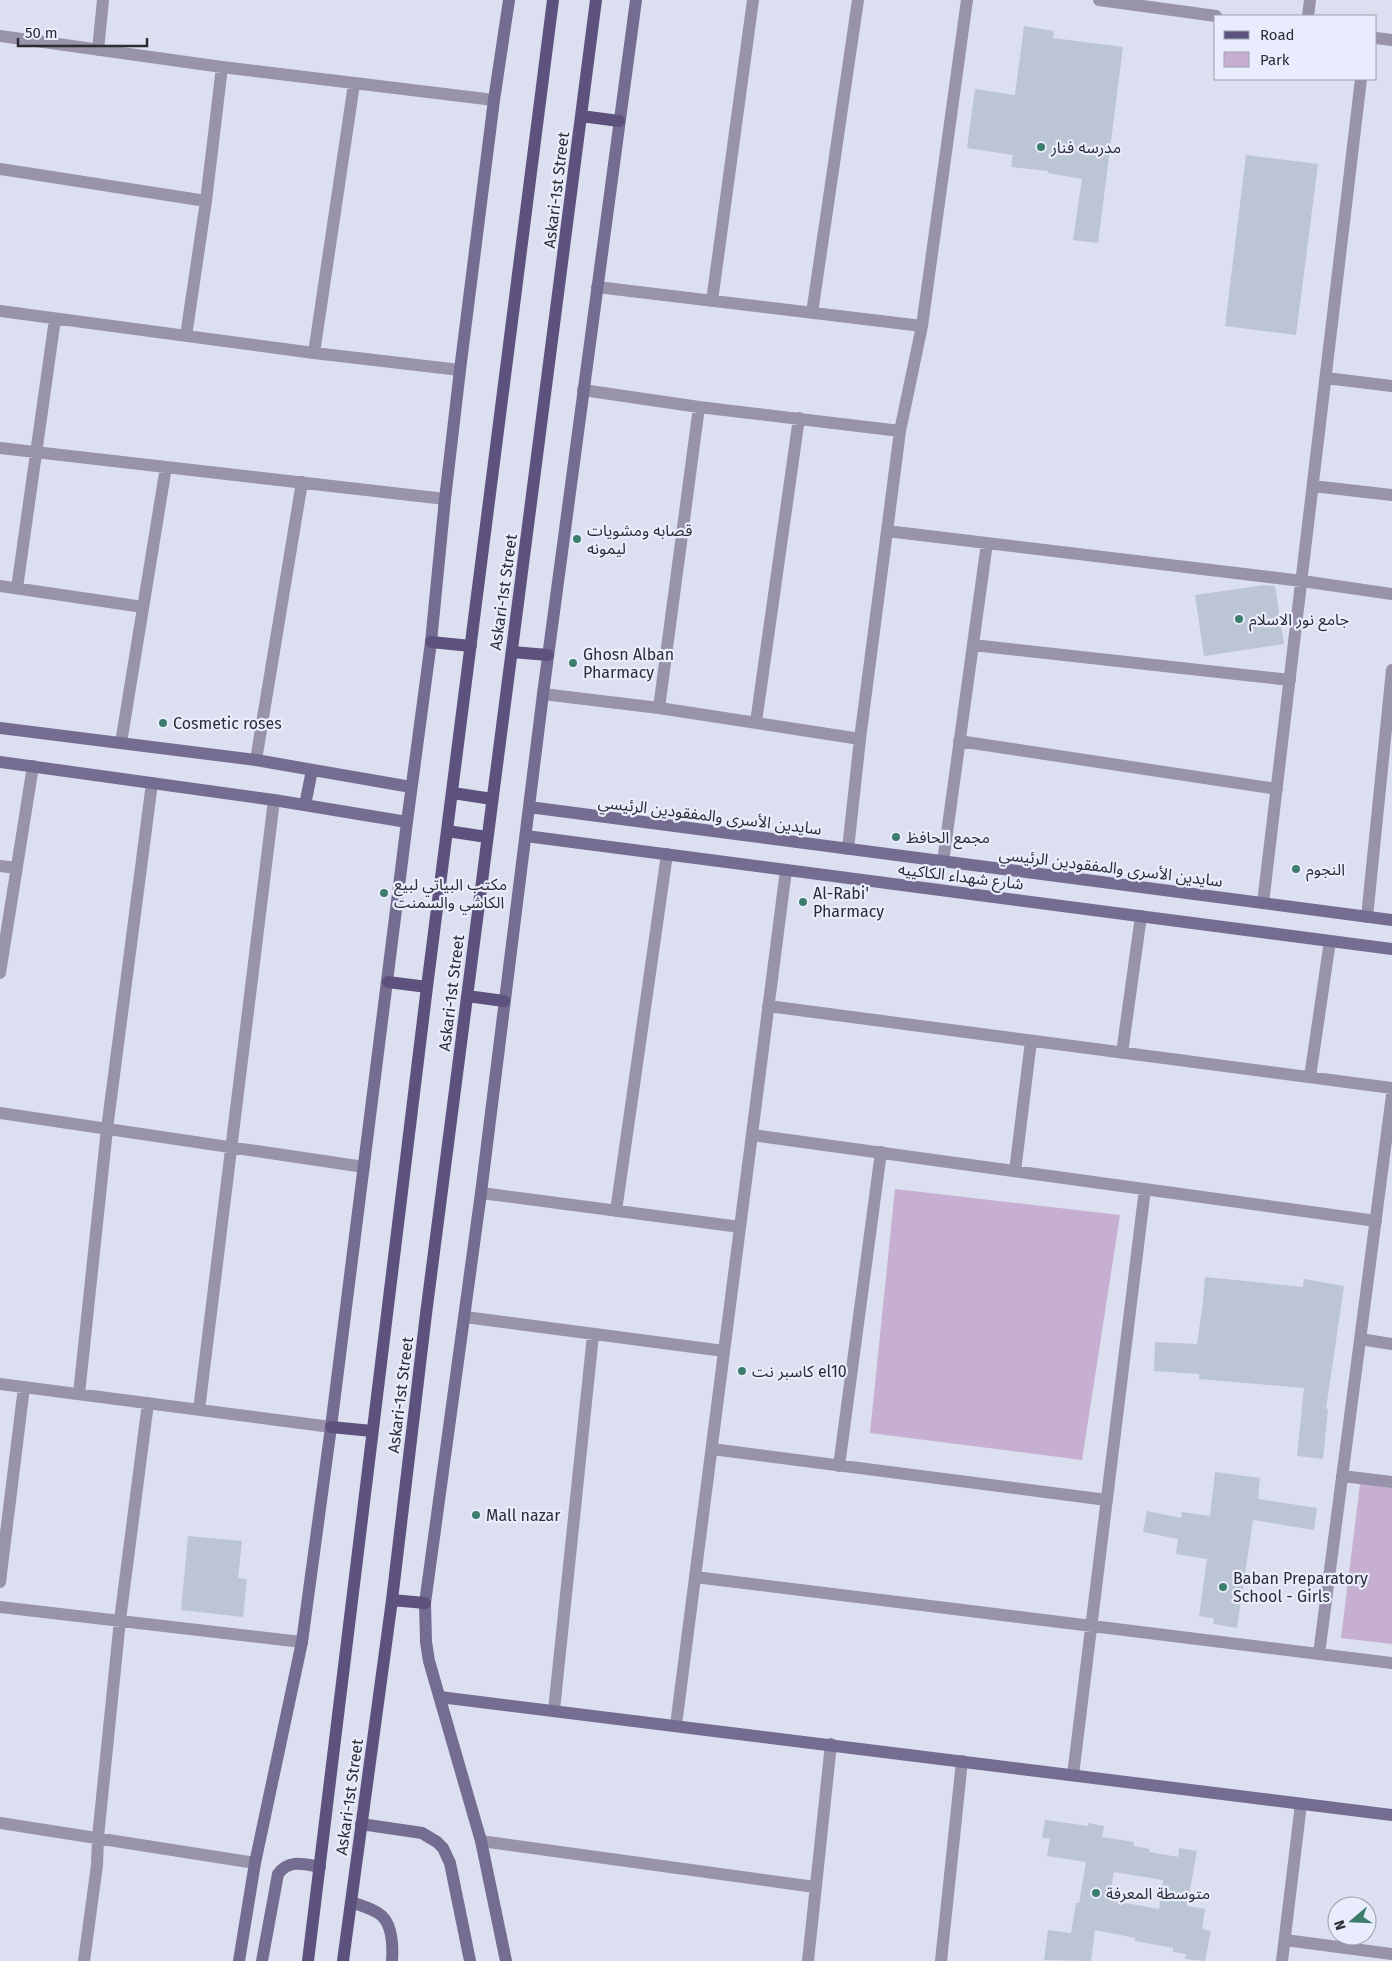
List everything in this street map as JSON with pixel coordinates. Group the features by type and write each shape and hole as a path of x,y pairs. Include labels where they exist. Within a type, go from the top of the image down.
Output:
{"main road":[{"name":"Askari-1st Street","path":"308,1961 503,378 553,0"},
{"name":"Askari-1st Street","path":"343,1961 392,1600 426,1314 596,0"},
{"path":"581,116 619,121"},
{"path":"431,642 471,646"},
{"path":"512,652 548,655"},
{"path":"453,793 492,798"},
{"path":"447,831 487,837"},
{"path":"388,982 427,987"},
{"path":"468,996 504,1001"},
{"path":"331,1427 372,1431"},
{"path":"392,1600 425,1603"}],"street":[{"path":"98,50 103,0"},
{"path":"239,1961 255,1863 302,1642 431,642 460,370 494,100 509,0"},
{"path":"506,1961 481,1841 429,1660 426,1642 425,1603 465,1317 548,655 636,0"},
{"path":"712,301 753,0"},
{"path":"812,313 858,0"},
{"path":"848,849 860,739 900,432 922,326 967,0"},
{"path":"1099,0 1214,16"},
{"path":"1308,15 1310,0"},
{"path":"0,36 222,67 494,100"},
{"path":"1377,38 1392,40"},
{"path":"186,336 206,201 222,67"},
{"path":"1263,903 1361,80"},
{"path":"314,353 354,84"},
{"path":"0,169 206,201"},
{"path":"597,287 922,326"},
{"path":"0,311 314,353 460,370"},
{"path":"17,588 55,319"},
{"path":"1326,378 1392,386"},
{"path":"584,390 700,408 799,418 900,432"},
{"path":"659,708 700,408"},
{"path":"756,722 799,418"},
{"path":"0,448 445,499"},
{"path":"121,743 166,467"},
{"path":"256,760 302,482"},
{"path":"1313,486 1392,495"},
{"path":"887,530 1302,581 1392,594"},
{"path":"943,862 987,543"},
{"path":"0,586 143,607"},
{"path":"973,645 1290,680"},
{"path":"1367,917 1392,670"},
{"path":"543,694 659,708 860,739"},
{"path":"0,728 256,760 411,787"},
{"path":"959,741 1277,789"},
{"path":"0,762 274,800 407,822"},
{"path":"0,974 33,766"},
{"path":"305,805 312,770"},
{"path":"79,1394 107,1129 152,783"},
{"path":"199,1410 233,1148 274,800"},
{"name":"سايدين الأسرى والمفقودين الرئيسي","path":"529,807 1392,920"},
{"name":"شارع شهداء الكاكييه","path":"526,836 1392,949"},
{"path":"616,1211 667,854"},
{"path":"0,866 17,868"},
{"path":"676,1725 786,870"},
{"path":"1122,1053 1141,916"},
{"path":"1310,1077 1330,941"},
{"path":"768,1006 1392,1088"},
{"path":"1015,1171 1031,1041"},
{"path":"1319,1654 1392,1095"},
{"path":"0,1113 364,1167"},
{"path":"752,1135 1376,1220"},
{"path":"839,1466 881,1152"},
{"path":"1073,1775 1145,1189"},
{"path":"481,1193 740,1227"},
{"path":"465,1317 724,1352"},
{"path":"554,1710 593,1334"},
{"path":"1360,1339 1392,1344"},
{"path":"0,1384 331,1427"},
{"path":"0,1582 24,1387"},
{"path":"84,1961 97,1865 98,1837 120,1620 148,1403"},
{"path":"712,1449 1107,1500"},
{"path":"1342,1476 1392,1482"},
{"path":"695,1577 1392,1663"},
{"path":"0,1607 302,1642"},
{"path":"440,1697 1392,1815"},
{"path":"808,1961 830,1744"},
{"path":"941,1961 962,1761"},
{"path":"1282,1961 1301,1804"},
{"path":"0,1822 255,1863"},
{"path":"361,1824 422,1833 437,1842 442,1848 450,1863 470,1961"},
{"path":"481,1841 815,1888"},
{"path":"262,1961 278,1874 282,1868 294,1863 320,1867"},
{"path":"351,1902 379,1913 388,1925 392,1938 392,1961"},
{"path":"1285,1940 1392,1954"}],"green space":[{"path":"895,1189 1120,1215 1082,1460 870,1433"},
{"path":"1360,1484 1392,1488 1392,1644 1341,1638"}],"building":[{"path":"1024,26 1054,31 1053,38 1123,47 1098,243 1073,240 1082,179 1048,173 1048,171 1011,167 1013,155 967,148 975,89 1015,95"},
{"path":"1246,155 1318,164 1296,335 1225,326"},
{"name":"جامع نور الاسلام","path":"1265,585 1275,586 1284,644 1204,656 1195,595"},
{"path":"1205,1277 1303,1287 1304,1279 1344,1286 1326,1409 1328,1409 1323,1459 1297,1456 1304,1388 1199,1379 1199,1374 1154,1371 1155,1342 1197,1344"},
{"name":"Baban Preparatory School - Girls","path":"1215,1472 1260,1478 1258,1499 1317,1508 1314,1530 1253,1520 1237,1628 1213,1624 1214,1618 1199,1616 1207,1559 1176,1554 1178,1539 1143,1532 1147,1511 1181,1518 1182,1512 1210,1516"},
{"path":"188,1536 242,1541 238,1578 247,1579 243,1617 181,1610"},
{"name":"متوسطة المعرفة","path":"1045,1820 1088,1826 1088,1823 1104,1826 1102,1837 1134,1842 1134,1846 1150,1849 1149,1852 1178,1857 1179,1848 1197,1851 1187,1906 1205,1909 1202,1929 1211,1931 1205,1961 1185,1959 1186,1954 1173,1952 1173,1948 1135,1941 1135,1938 1095,1930 1091,1961 1044,1960 1048,1930 1071,1933 1076,1903 1079,1903 1086,1862 1047,1856 1050,1839 1042,1838","holes":["1114,1872 1163,1880 1159,1909 1109,1900"]}],"place":[{"name":"مدرسه فنار","path":"1041,147"},
{"name":"قصابه ومشويات ليمونه","path":"577,539"},
{"name":"جامع نور الاسلام","path":"1239,619"},
{"name":"Ghosn Alban Pharmacy","path":"573,663"},
{"name":"Cosmetic roses","path":"163,723"},
{"name":"مجمع الحافظ","path":"896,837"},
{"name":"النجوم","path":"1296,869"},
{"name":"مكتب البياتي لبيع الكاشي والسمنت","path":"384,893"},
{"name":"Al-Rabi' Pharmacy","path":"803,902"},
{"name":"كاسبر نت el10","path":"742,1371"},
{"name":"Mall nazar","path":"476,1515"},
{"name":"Baban Preparatory School - Girls","path":"1223,1587"},
{"name":"متوسطة المعرفة","path":"1096,1893"}]}
